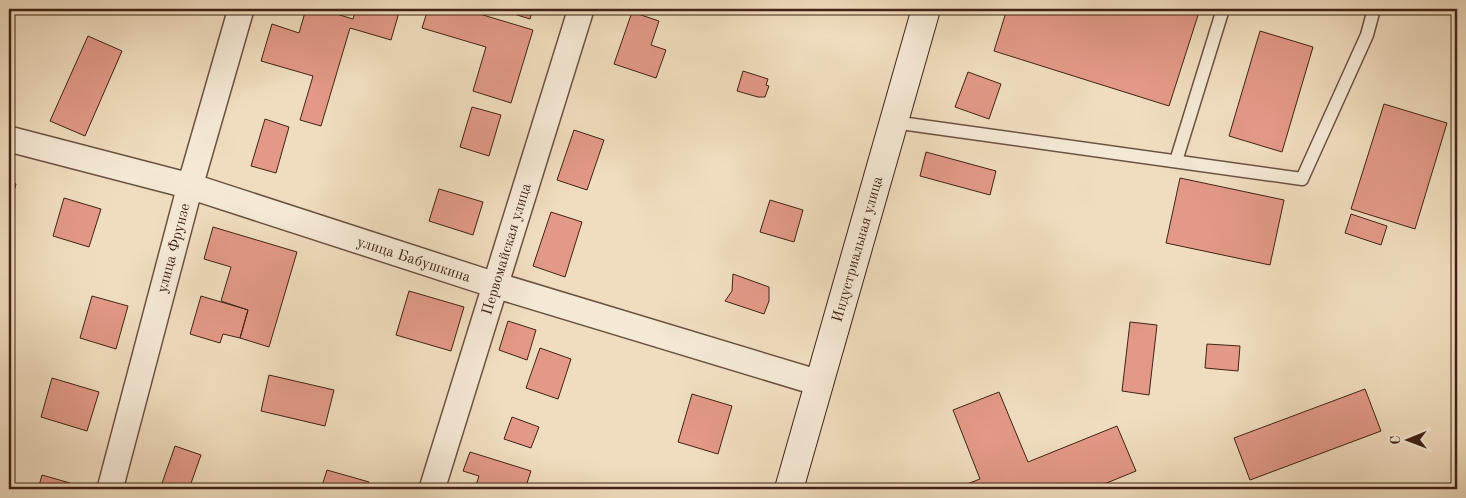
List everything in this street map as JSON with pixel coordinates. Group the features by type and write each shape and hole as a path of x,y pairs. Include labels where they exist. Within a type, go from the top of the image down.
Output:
{"main road":[{"name":"Индустриальная улица","path":"789,489 926,9"}],"street":[{"name":"улица Фрунзе","path":"110,489 190,186 241,9"},
{"name":"Первомайская улица","path":"432,489 581,9"},
{"name":"улица Бабушкина","path":"9,139 190,186 495,285 819,383"}],"lane":[{"path":"1176,161 1223,9"},
{"path":"893,122 1302,179 1367,35 1374,9"}],"building":[{"path":"306,9 320,9 353,19 356,9 400,9 391,40 350,28 321,126 300,120 313,76 261,61 272,24 299,33"},
{"path":"428,9 463,9 533,30 511,103 473,91 486,47 422,28"},
{"path":"502,9 533,9 530,19"},
{"path":"1007,9 1200,9 1169,106 994,51"},
{"path":"632,12 659,21 651,45 666,50 656,78 614,64"},
{"path":"1260,31 1313,47 1282,152 1229,136"},
{"path":"88,36 122,51 85,136 50,121"},
{"path":"743,71 768,79 766,85 769,86 765,97 737,91"},
{"path":"968,72 1001,84 989,119 955,107"},
{"path":"1384,104 1447,123 1415,229 1351,209"},
{"path":"472,107 501,115 489,156 460,147"},
{"path":"265,119 289,127 276,173 251,166"},
{"path":"574,130 604,140 587,190 557,180"},
{"path":"926,152 996,171 990,195 920,176"},
{"path":"1180,178 1284,200 1270,265 1166,243"},
{"path":"9,182 16,184 9,209"},
{"path":"439,189 483,202 473,235 429,221"},
{"path":"64,198 101,209 89,247 53,236"},
{"path":"770,200 803,210 794,242 760,232"},
{"path":"551,212 582,222 565,277 533,266"},
{"path":"1351,214 1387,226 1381,245 1345,233"},
{"path":"213,227 297,252 269,347 240,338 248,310 221,301 231,267 204,259"},
{"path":"733,274 769,287 769,301 764,314 725,301 732,291"},
{"path":"409,291 464,307 451,351 396,335"},
{"path":"92,296 128,306 116,349 80,338"},
{"path":"201,296 248,310 240,338 223,334 220,343 190,334"},
{"path":"508,321 536,330 527,360 499,350"},
{"path":"1130,322 1157,325 1149,395 1122,391"},
{"path":"1207,344 1240,346 1238,371 1205,368"},
{"path":"540,348 571,359 558,399 526,388"},
{"path":"269,375 334,390 325,426 261,411"},
{"path":"52,378 99,392 87,431 41,417"},
{"path":"1365,389 1381,431 1250,480 1234,438"},
{"path":"999,392 1028,462 1117,426 1136,471 1092,489 954,489 980,479 953,410"},
{"path":"692,394 732,406 718,454 678,442"},
{"path":"512,417 539,427 531,448 504,439"},
{"path":"175,446 201,455 189,489 160,489"},
{"path":"470,452 531,471 525,489 490,489 476,485 479,476 463,471"},
{"path":"327,470 369,482 367,489 321,489"},
{"path":"42,475 70,483 68,489 38,489"}]}
